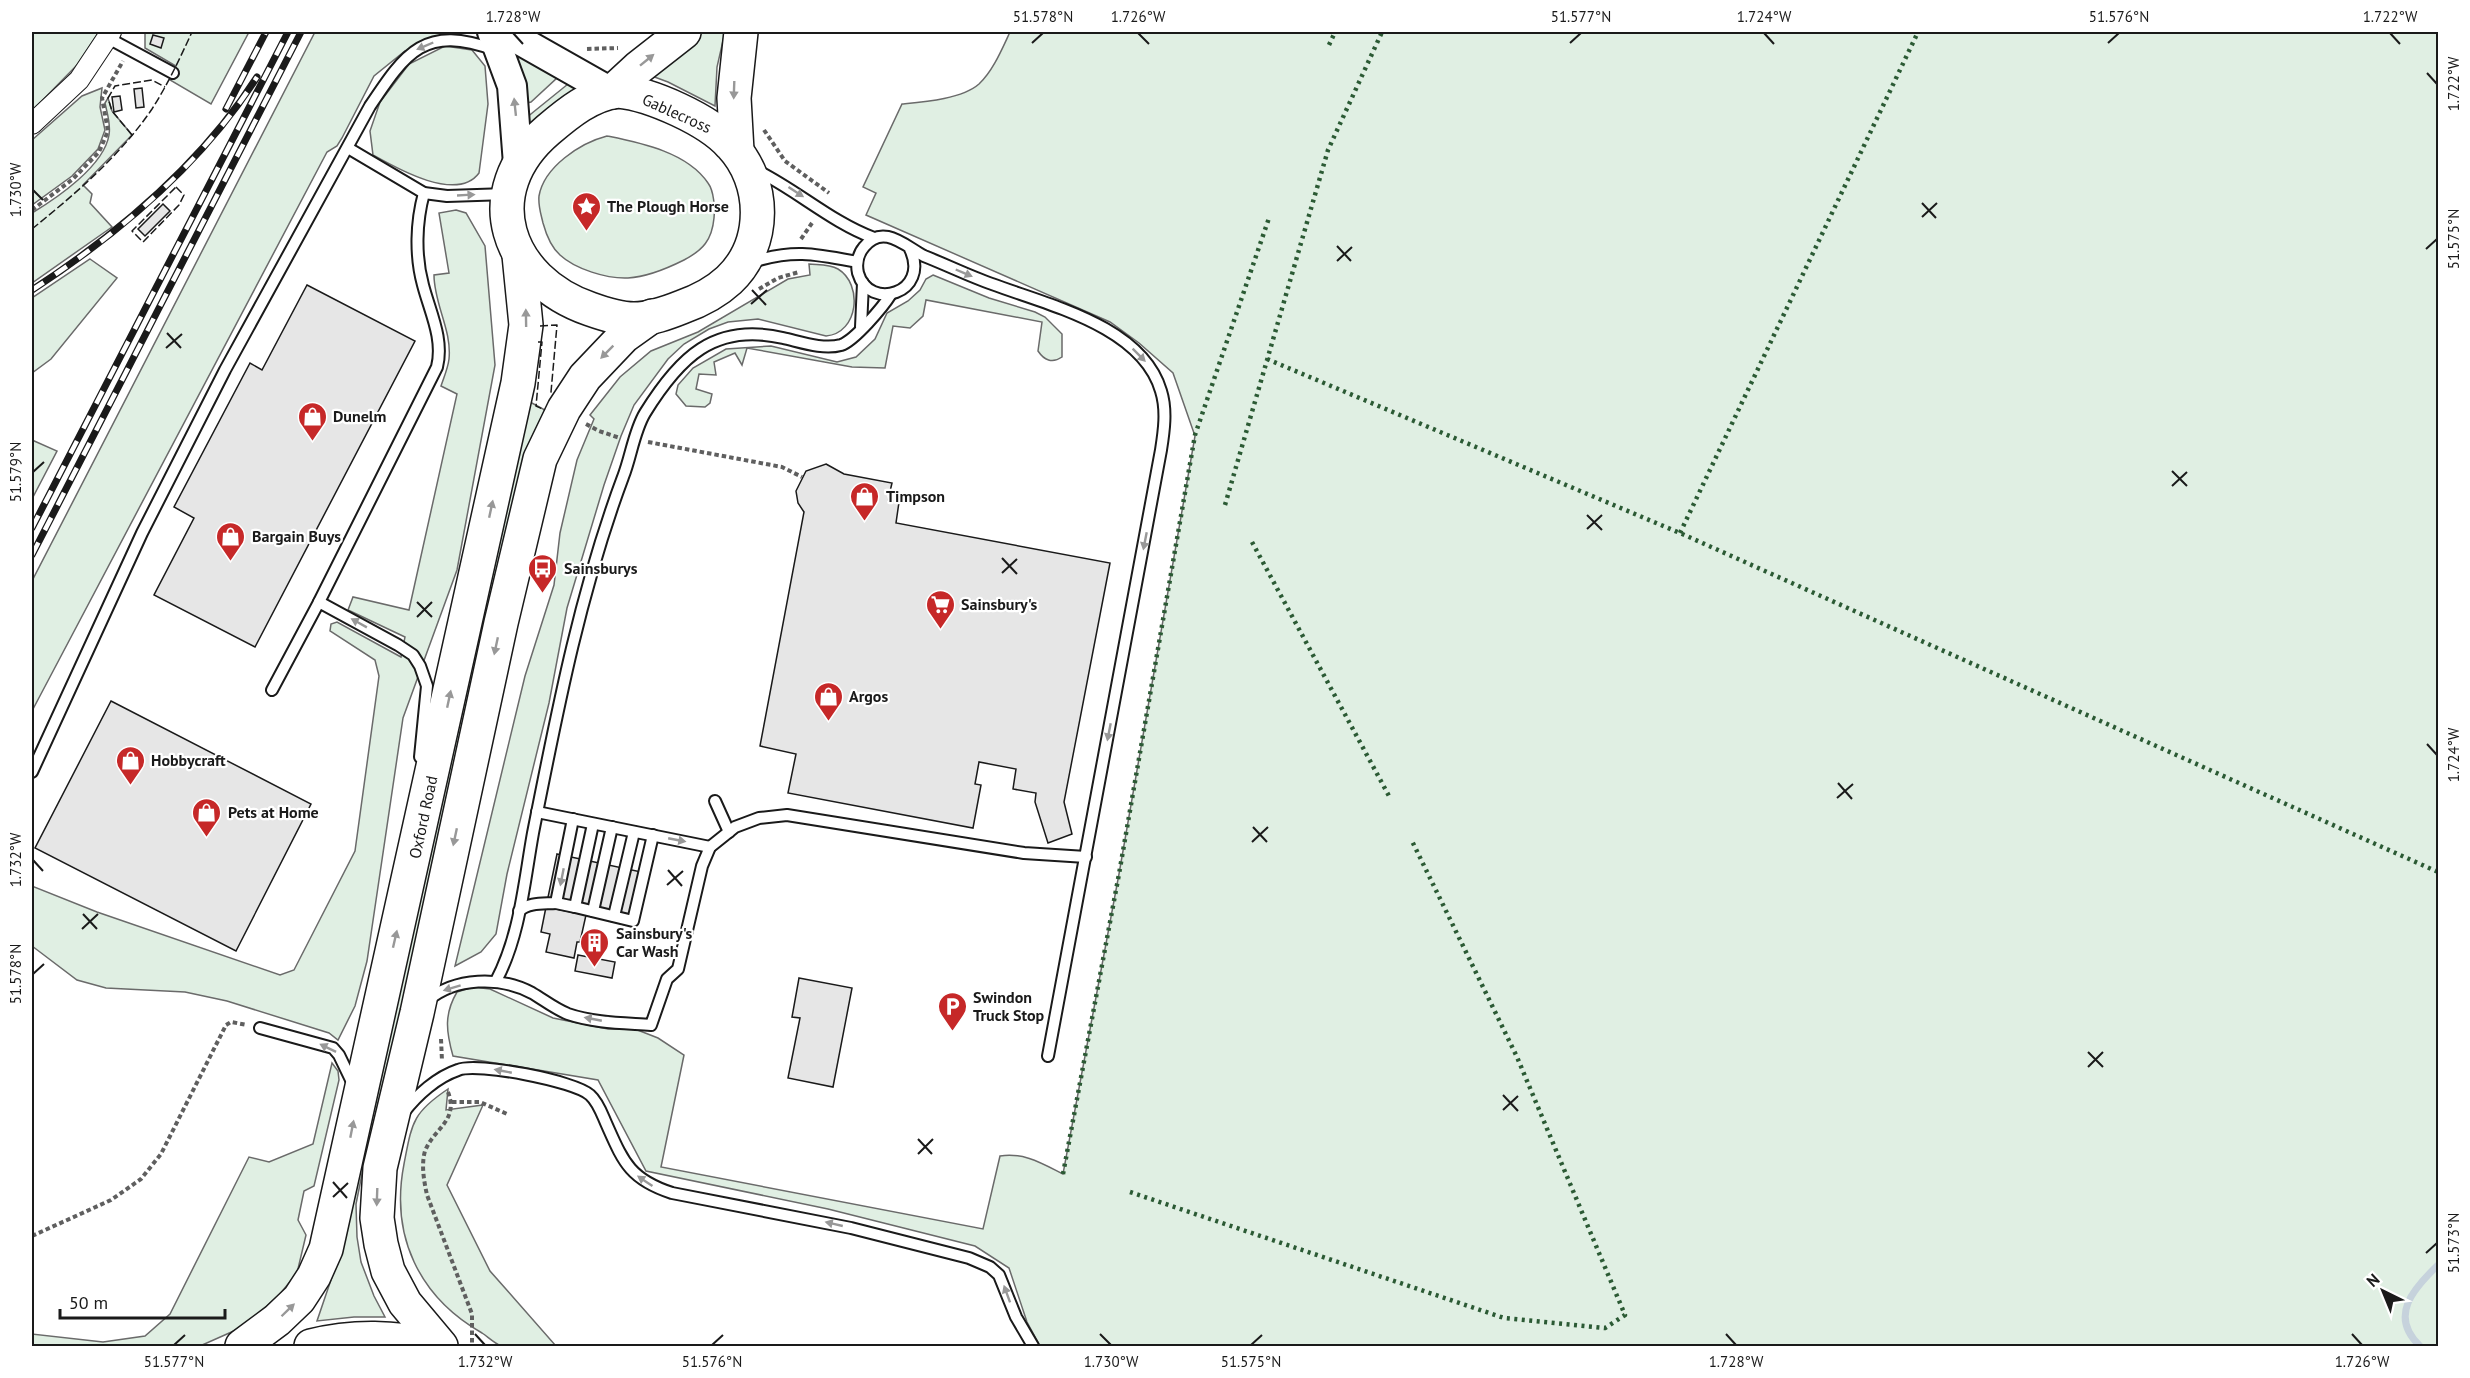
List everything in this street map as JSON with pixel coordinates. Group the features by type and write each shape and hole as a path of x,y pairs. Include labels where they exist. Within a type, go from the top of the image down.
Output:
{"highway":[{"path":"513,179 531,145 556,123 590,100 612,92 684,32"},
{"path":"741,32 734,98 741,158"},
{"name":"Gablecross","path":"513,179 506,208 509,231 519,255 546,286 581,306 627,318 652,316 692,303 720,288 740,267 754,241 758,218 755,188 741,158 720,133 698,120 654,100 626,92 612,92"},
{"name":"Oxford Road","path":"242,1347 289,1309 306,1288 320,1262 332,1226 358,1095 409,880 520,374 526,325 519,255"},
{"path":"440,1347 405,1303 393,1282 384,1258 377,1203 380,1168 417,1012 501,623 540,459 564,409 585,377 624,336 652,316"},
{"path":"311,1347 339,1340 375,1338 405,1340 440,1347"}],"street":[{"path":"32,124 79,80 109,35"},
{"path":"513,179 515,100 509,73 512,38 612,92"}],"lane":[{"path":"109,35 130,50 173,73"},
{"path":"32,772 152,512 225,370 370,106 394,71 416,50 427,44 446,40 482,46 512,38"},
{"path":"348,148 424,193 447,196 513,179"},
{"path":"741,158 856,231 874,238 899,239 915,257 913,277 900,291 891,294 875,292 859,277 857,262 862,250 874,238"},
{"path":"272,690 319,602 438,361 438,339 419,264 419,211 424,193"},
{"path":"910,249 986,282 1100,326 1141,356 1154,374 1162,392 1165,418 1161,450 1048,1056"},
{"path":"740,267 770,257 795,253 823,255 857,262"},
{"path":"861,327 863,283"},
{"path":"496,981 504,967 515,932 537,812 579,620 607,520 643,417 667,379 690,355 705,345 737,334 756,333 818,345 840,346 853,338 861,327 877,314 891,294"},
{"path":"319,602 413,655 420,666 427,686 409,880"},
{"path":"715,801 729,832"},
{"path":"537,812 710,847"},
{"path":"417,1012 433,996 451,987 496,981 513,985 569,1014 599,1021 651,1025 667,979 678,969 702,866 710,847 729,832 759,818 787,815 1024,853 1086,857"},
{"path":"556,903 573,819"},
{"path":"575,907 593,824"},
{"path":"593,911 612,827"},
{"path":"614,916 634,832"},
{"path":"519,911 523,907 536,904 556,903 633,921 653,835"},
{"path":"260,1028 333,1048 339,1055 358,1095"},
{"path":"387,1140 412,1101 443,1077 459,1069 481,1067 573,1085 593,1098 623,1160 638,1177 652,1186 680,1194 841,1226 962,1256 990,1266 999,1275 1016,1317 1033,1347"}],"path":[{"path":"32,210 73,179 99,152 108,130 102,98 130,50"},
{"path":"582,421 610,436 782,467 802,477"},
{"path":"32,1236 111,1200 141,1179 162,1154 226,1025 231,1022 260,1028"},
{"path":"452,1102 480,1102 507,1114"},
{"path":"450,1112 426,1148 423,1163 424,1182 472,1314 472,1347"}],"green space":[{"path":"32,32 99,32 78,64 32,111"},
{"path":"145,32 249,32 211,104 170,80 176,66 145,48"},
{"path":"315,32 445,32 441,42 435,46 405,51 374,76 342,138 337,146 327,152 32,711 32,581"},
{"path":"700,32 725,32 717,67 715,106 649,75"},
{"path":"1010,32 2438,32 2438,1346 1040,1346 1027,1322 1009,1268 975,1246 828,1209 646,1171 598,1080 453,1056 449,1039 448,1015 457,992 473,987 490,989 553,1018 608,1029 635,1029 658,1038 684,1055 661,1167 983,1229 1000,1156 1025,1157 1063,1174 1119,874 1195,436 1173,373 1139,343 1110,322 866,215 876,193 863,187 902,104 942,99 972,89 989,73"},
{"path":"445,46 472,50 485,66 488,104 479,173 469,181 456,185 426,180 396,168 373,155 370,131 380,102 409,64"},
{"path":"514,48 558,77 531,102 526,103"},
{"path":"568,84 577,88 528,126 526,118"},
{"path":"102,88 100,107 105,130 98,149 72,176 32,205 32,140 82,96"},
{"path":"108,98 112,111 132,135 83,185 92,194 90,203 112,227 32,283 32,213 78,180 98,158 109,135 105,103"},
{"path":"607,136 662,150 676,156 699,172 708,183 714,200 713,226 709,238 696,252 657,272 620,278 601,275 574,265 554,248 546,232 540,210 539,196 542,185 556,166 575,150"},
{"path":"456,210 466,213 485,246 495,365 457,570 403,718 367,961 355,1006 338,1040 329,1033 227,1001 185,992 106,988 77,980 32,946 32,886 97,912 280,975 294,970 355,851 379,676 375,660 330,631 331,624 337,622 401,657 405,637 348,610 353,597 409,610 457,394 441,386 448,362 449,348 434,275 449,273 439,213"},
{"path":"90,259 117,278 51,359 32,373 32,298"},
{"path":"809,264 835,267 846,276 851,285 854,307 851,317 837,333 826,336 758,319 728,322 709,329 684,344 668,359 634,405 604,485 567,608 549,703 507,874 496,934 481,952 455,966 525,676 554,585 560,533 577,460 594,419 590,415 620,377 651,351 698,332 788,279 810,275"},
{"path":"933,275 989,298 1045,317 1062,334 1062,357 1048,360 1038,351 1042,322 926,300 923,316 910,328 893,326 885,368 852,367 747,348 742,365 735,353 714,362 716,375 699,374 696,389 712,394 710,403 705,407 686,406 676,394 678,385 693,368 726,349 771,346 837,362 856,357 875,339 887,313 908,301 920,290 926,279"},
{"path":"530,402 545,410 532,437 522,471 408,983 356,1204 357,1237 361,1262 385,1317 354,1317 317,1321 335,1268"},
{"path":"32,440 57,451 32,499"},
{"path":"332,1063 338,1071 339,1080 314,1186 304,1191 298,1220 306,1235 297,1273 280,1294 245,1326 200,1346 32,1346 32,1334 103,1342 145,1336 170,1314 249,1157 269,1162 313,1144"},
{"path":"448,1089 446,1110 483,1105 447,1185 490,1271 556,1346 512,1348 501,1346 441,1302 426,1283 414,1262 401,1216 404,1164 412,1129 420,1112"}],"building":[{"path":"153,35 164,38 161,48 150,44"},
{"path":"142,88 144,107 136,108 134,89"},
{"path":"120,96 122,110 114,112 112,97"},
{"path":"163,204 170,211 145,236 138,229"},
{"path":"307,285 415,341 255,647 154,595 194,518 174,507 250,363 262,370"},
{"name":"Sainsbury's","path":"826,464 844,474 892,483 888,500 899,502 896,523 1110,563 1064,802 1072,834 1048,843 1035,802 1036,793 1013,789 1016,769 979,762 975,784 981,785 973,828 788,793 796,754 760,746 804,512 798,503 796,491 806,471"},
{"path":"111,701 311,804 236,951 35,848"},
{"path":"557,854 646,873 636,923 546,907"},
{"path":"546,907 586,915 574,958 546,952 550,934 541,932"},
{"name":"Sainsbury's Car Wash","path":"578,955 615,962 612,978 575,971"},
{"path":"799,978 852,988 833,1087 788,1078 800,1018 792,1017"}],"waterway":[{"path":"2420,1346 2411,1335 2406,1324 2405,1313 2413,1293 2438,1265"}],"railway":[{"path":"226,109 266,32"},
{"path":"32,528 288,32"},
{"path":"32,555 301,32"},
{"path":"32,290 96,245 156,196 210,140 257,77"}],"hedge":[{"path":"1329,45 1335,32"},
{"path":"1225,505 1328,150 1382,32"},
{"path":"1680,533 1918,32"},
{"path":"1063,1174 1119,874 1195,435 1269,218"},
{"path":"1267,359 1680,533 2438,872"},
{"path":"1252,542 1389,796"},
{"path":"1130,1192 1504,1318 1605,1328 1625,1315 1517,1057 1412,841"}],"fence":[{"path":"32,229 96,174 126,143 152,109 192,32"},
{"path":"132,135 112,111 108,98 115,86 152,80 165,87"},
{"path":"176,187 184,195 179,205 143,242 132,231 176,187"},
{"path":"540,326 557,325 551,392 554,394"},
{"path":"538,342 542,342 536,406 545,410"}],"place":[{"name":"The Plough Horse","path":"586,232"},
{"name":"Dunelm","path":"312,442"},
{"name":"Timpson","path":"865,522"},
{"name":"Bargain Buys","path":"231,562"},
{"name":"Sainsburys","path":"543,594"},
{"name":"Sainsbury's","path":"940,630"},
{"name":"Argos","path":"828,722"},
{"name":"Hobbycraft","path":"130,786"},
{"name":"Pets at Home","path":"207,838"},
{"name":"Sainsbury's Car Wash","path":"595,968"},
{"name":"Swindon Truck Stop","path":"952,1032"}]}
